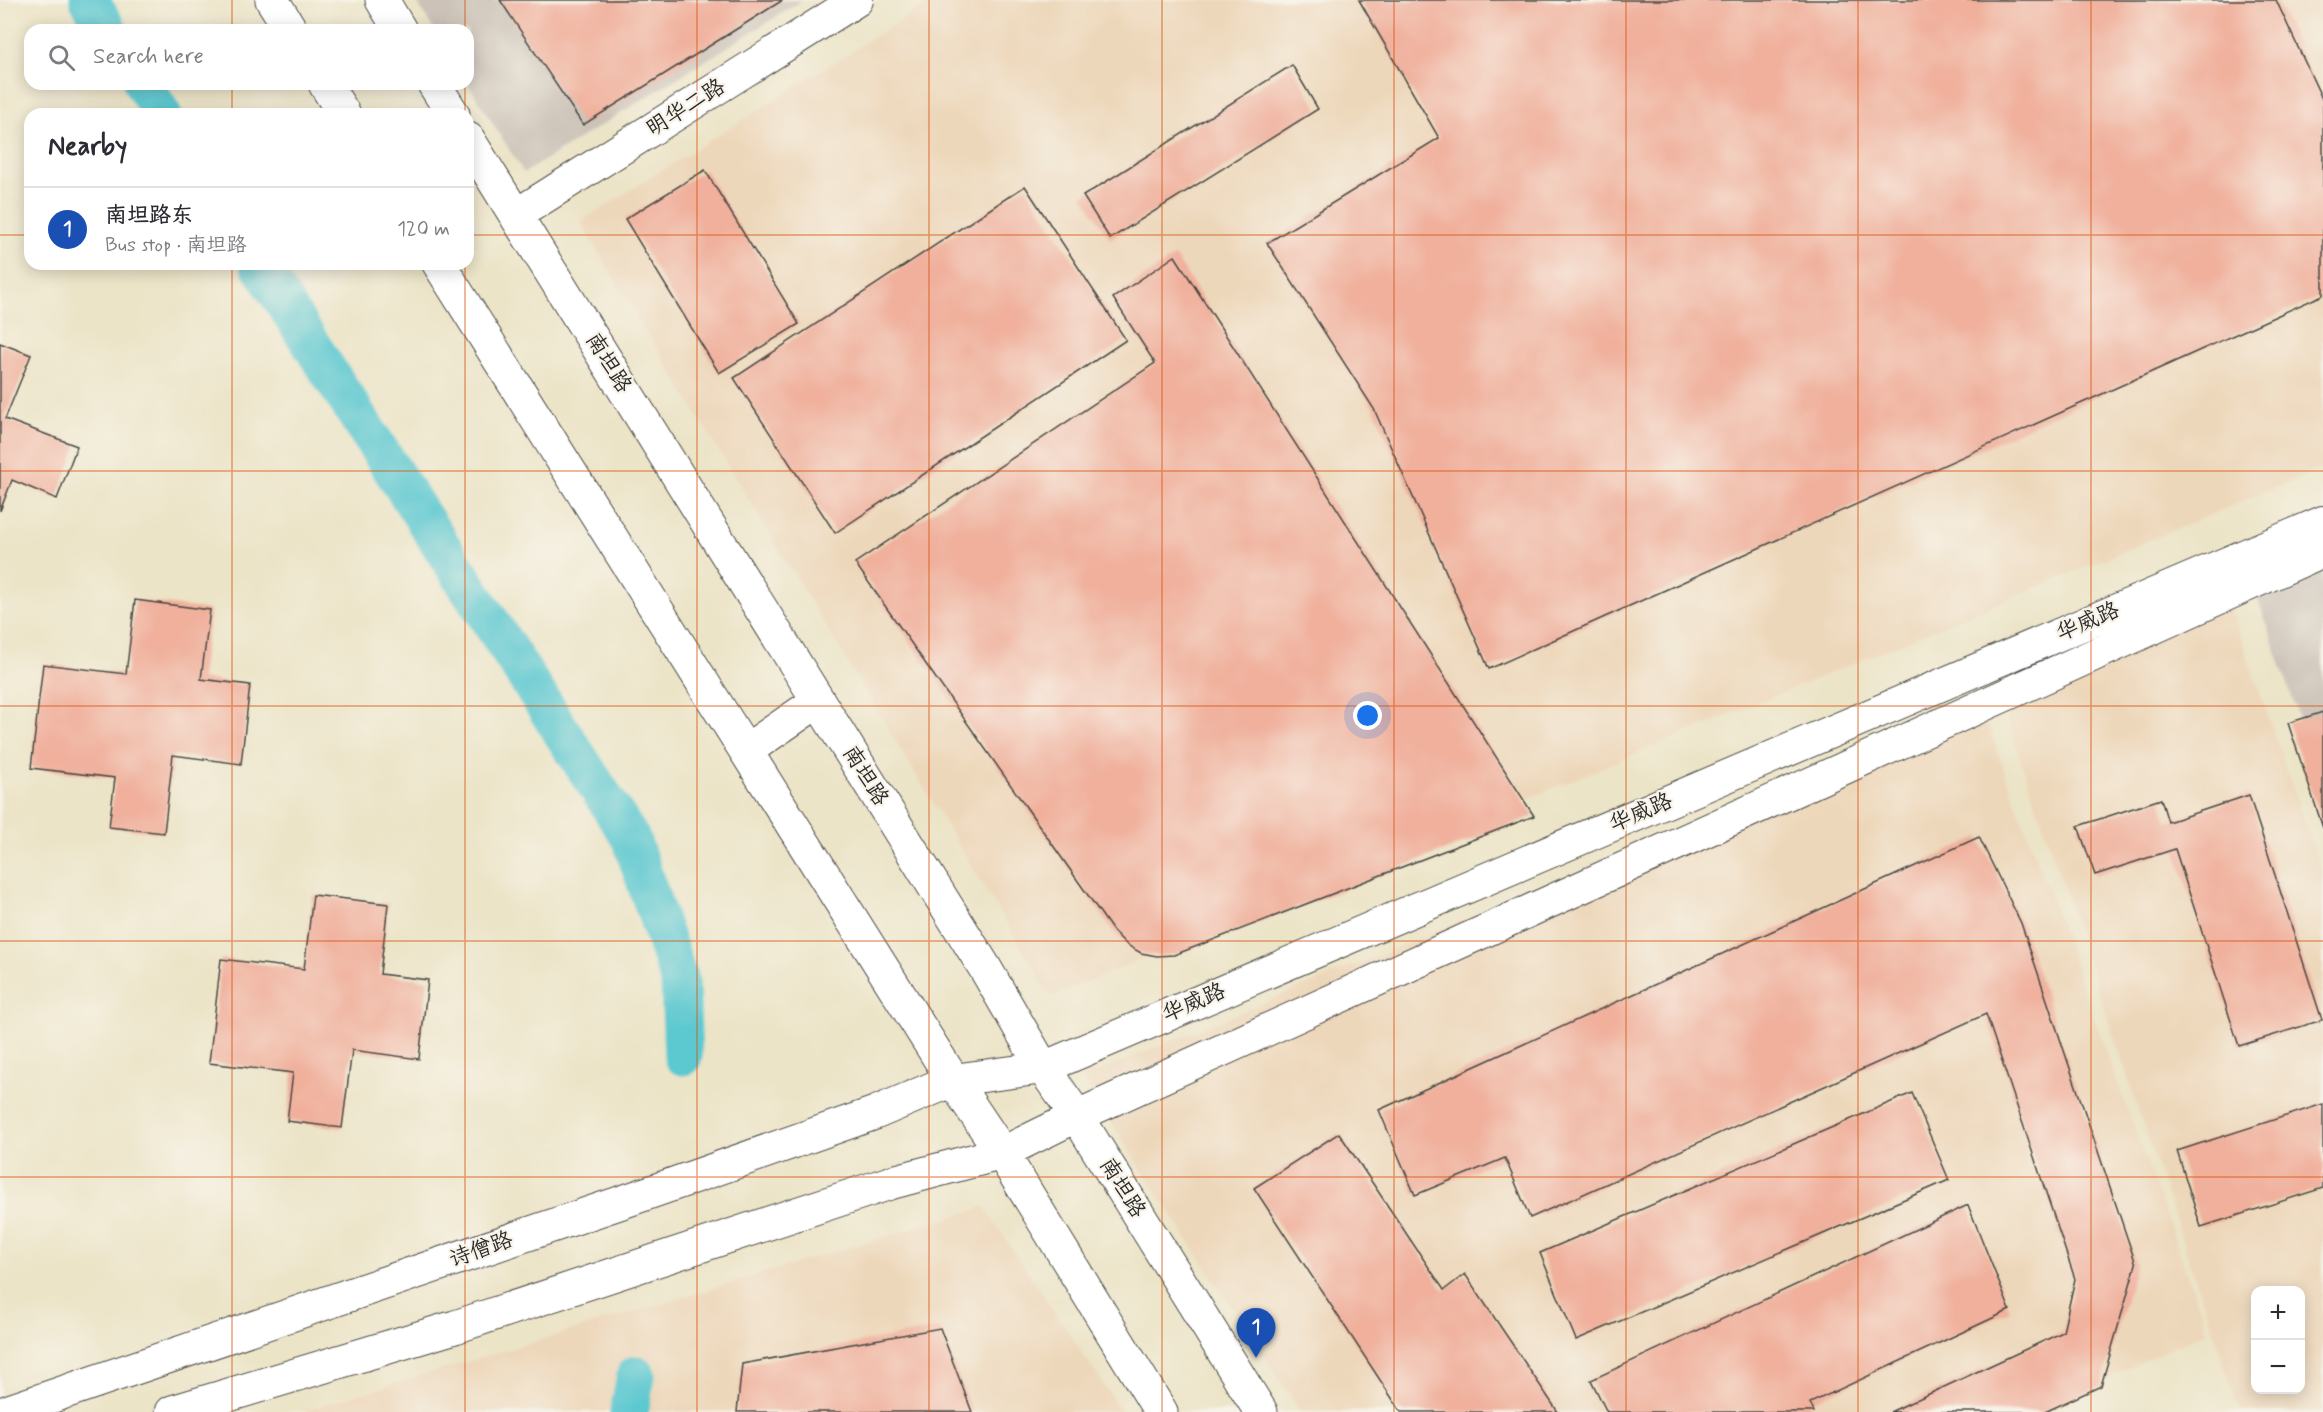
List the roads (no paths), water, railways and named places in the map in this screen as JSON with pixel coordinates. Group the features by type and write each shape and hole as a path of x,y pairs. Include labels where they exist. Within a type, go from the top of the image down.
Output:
{"main road":[{"path":"272,0 287,24"},
{"path":"382,0 396,24"},
{"path":"329,90 340,108"},
{"path":"438,90 449,108"},
{"name":"南坦路","path":"474,148 985,968 1043,1068 1077,1116 1261,1412"},
{"path":"443,270 953,1080 1002,1153 1161,1412"},
{"path":"747,750 818,701"},
{"name":"诗僧路","path":"6,1412 631,1199 874,1113 953,1080"},
{"path":"172,1412 455,1327 893,1182 1002,1153"}],"street":[{"name":"明华二路","path":"516,215 857,0"},
{"name":"华威路","path":"953,1080 1043,1068 2323,522"},
{"path":"1002,1153 1077,1116 2323,551"}],"waterway":[{"path":"89,0 104,24"},
{"path":"147,90 158,108"},
{"path":"263,270 631,839 680,982 683,1056"},
{"path":"629,1412 636,1375"}],"place":[{"name":"南坦路东","path":"1256,1358"}]}
